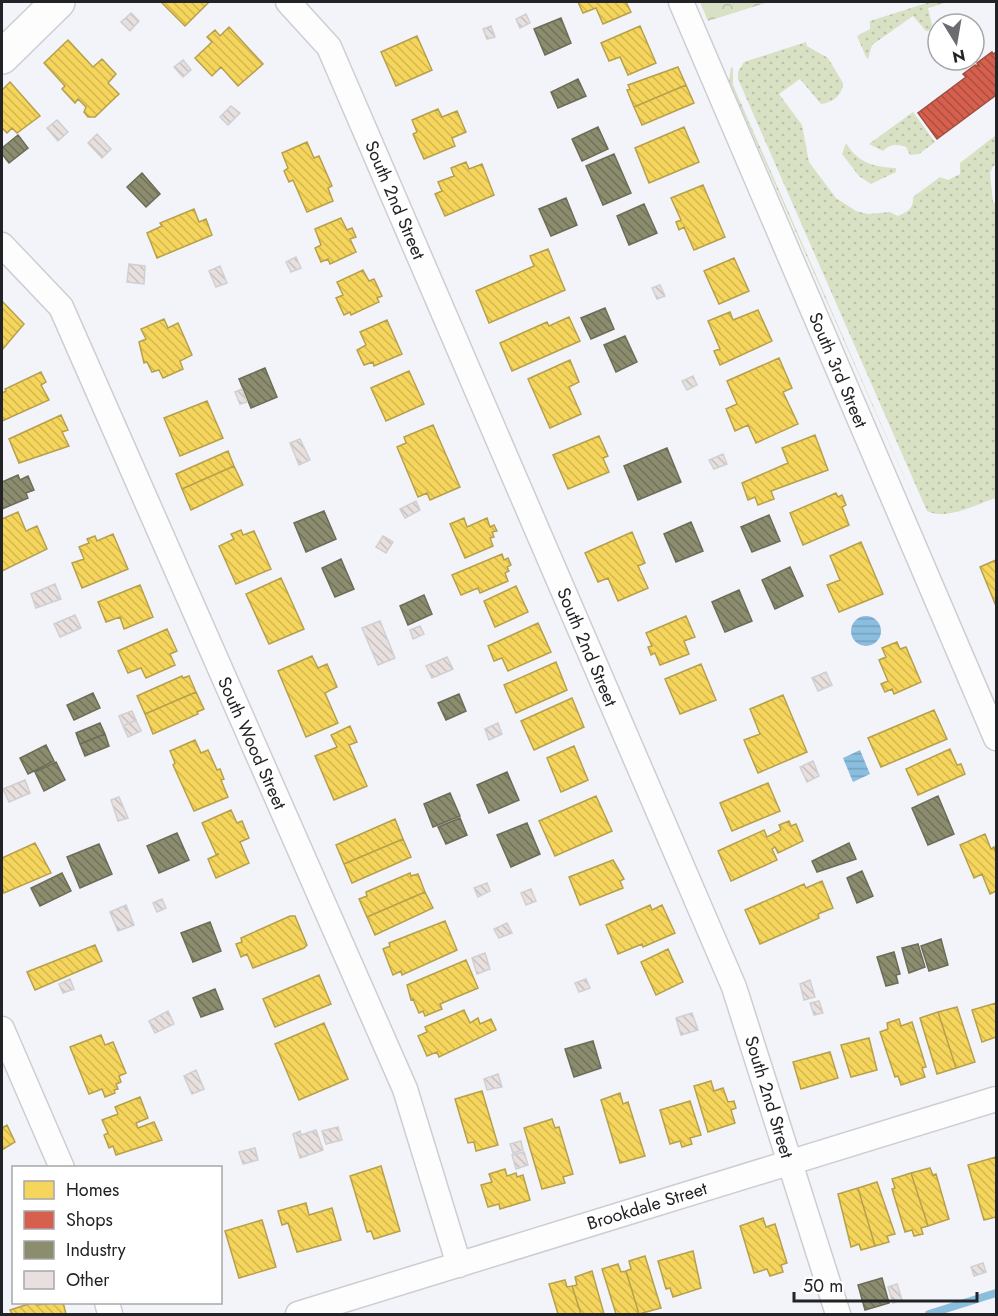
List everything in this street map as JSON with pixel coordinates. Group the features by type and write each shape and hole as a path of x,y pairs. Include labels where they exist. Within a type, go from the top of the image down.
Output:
{"main road":[{"path":"2,57 58,2"}],"street":[{"name":"South 2nd Street","path":"288,2 329,47 734,987 838,1314"},
{"name":"South 3rd Street","path":"681,2 996,738"},
{"name":"South Wood Street","path":"2,245 61,307 405,1089 459,1265"},
{"path":"2,1029 62,1166"},
{"name":"Brookdale Street","path":"298,1314 996,1099"}],"green space":[{"path":"700,2 769,2 708,21"},
{"path":"930,2 948,2 928,8 926,31 913,16 872,45 868,59 857,36 870,29 870,21"},
{"path":"806,42 807,46 828,58 843,83 839,95 821,104 800,79 779,94 802,125 809,162 836,198 856,211 868,214 890,212 898,216 905,213 911,207 913,197 940,177 948,180 960,174 960,163 996,135 996,165 990,173 993,202 996,203 996,498 952,513 935,514 927,511 738,79 738,72 744,62"},
{"path":"731,67 733,68 733,85 924,522 729,81"},
{"path":"913,112 935,142 919,154 910,155 906,147 900,145 891,146 883,151 869,144"},
{"path":"846,143 867,163 896,168 896,172 871,184 859,176 842,154"}],"water":[{"path":"866,616 877,620 881,631 877,642 866,646 855,642 851,631 855,620"},
{"path":"860,750 870,774 853,782 843,758"}],"building: Homes":[{"path":"161,2 209,2 185,26"},
{"path":"578,2 626,2 631,12 603,24 596,8 583,13"},
{"path":"640,26 656,63 628,75 620,57 609,61 601,43"},
{"path":"229,27 263,64 238,86 221,67 212,76 195,58 212,42 207,37 215,30 220,36"},
{"path":"417,36 432,70 396,86 381,52"},
{"path":"68,40 93,67 102,59 116,74 108,83 119,94 95,117 88,117 84,112 86,107 78,99 75,103 62,89 65,86 44,63"},
{"path":"678,67 686,85 634,107 627,90 630,89 628,85"},
{"path":"10,82 40,116 17,133 12,128 7,133 2,128 2,90"},
{"path":"686,85 694,103 642,125 634,107"},
{"path":"438,109 442,117 457,111 466,132 452,138 455,146 424,159 413,134 417,132 412,120"},
{"path":"684,127 699,162 649,183 635,148"},
{"path":"307,142 314,158 319,156 332,186 328,188 333,201 307,212 293,180 289,182 284,171 288,168 282,153"},
{"path":"466,162 469,169 482,164 494,195 445,216 435,194 442,191 438,182 454,176 451,168"},
{"path":"703,185 725,237 694,250 684,227 679,230 676,222 681,220 671,198"},
{"path":"194,209 199,222 206,219 212,235 157,258 147,233 162,226 160,223"},
{"path":"341,218 347,230 352,228 356,237 350,239 356,252 330,264 328,259 321,262 315,248 321,245 315,229"},
{"path":"548,249 565,290 489,323 476,291 534,266 530,256"},
{"path":"734,258 749,291 719,304 704,271"},
{"path":"363,270 369,281 374,279 382,296 377,298 379,302 351,315 350,312 344,315 336,298 343,295 337,282"},
{"path":"2,301 24,324 2,350"},
{"path":"758,310 772,341 720,365 714,351 720,349 708,321 730,312 733,320"},
{"path":"569,317 580,341 512,371 500,343 547,322 549,326"},
{"path":"164,319 168,328 178,323 192,355 180,361 183,369 163,378 159,370 152,372 147,362 144,363 139,342 146,339 141,329"},
{"path":"387,320 402,354 374,366 373,362 364,365 357,350 366,345 360,332"},
{"path":"779,358 792,388 783,392 798,424 756,443 748,425 735,431 726,409 737,404 727,381"},
{"path":"570,360 579,382 569,387 581,414 550,428 528,379"},
{"path":"409,371 424,404 386,421 371,388"},
{"path":"41,372 46,382 41,385 49,400 2,421 2,393 6,391 5,389"},
{"path":"207,401 223,438 180,456 164,418"},
{"path":"61,415 68,430 62,432 69,446 19,463 9,439"},
{"path":"433,425 460,487 430,500 427,493 418,497 397,447 406,443 404,437"},
{"path":"815,435 828,470 771,491 774,499 758,505 755,497 748,500 742,483 788,463 782,448"},
{"path":"599,436 608,456 603,458 609,472 568,489 553,455"},
{"path":"228,451 234,466 182,489 176,474"},
{"path":"234,466 243,485 191,510 182,489"},
{"path":"836,493 838,497 842,495 846,505 842,507 849,525 803,545 790,513"},
{"path":"18,512 26,531 37,526 47,549 2,571 2,519"},
{"path":"464,518 467,527 487,518 490,527 494,525 497,531 492,532 494,537 490,538 493,546 465,558 450,524"},
{"path":"241,530 243,535 254,531 271,569 236,584 219,546 234,539 231,534"},
{"path":"632,532 645,563 638,566 648,588 618,601 608,578 598,582 585,553"},
{"path":"113,534 128,569 82,588 72,563 84,559 79,547 89,543 87,539 95,536 97,541"},
{"path":"861,542 883,594 839,612 827,585 840,580 830,556"},
{"path":"502,554 504,560 508,558 511,565 507,567 509,571 505,573 508,581 480,593 478,588 461,595 452,575"},
{"path":"996,560 996,606 980,567"},
{"path":"281,578 304,629 269,644 246,594"},
{"path":"140,585 153,617 124,629 120,617 106,622 98,602"},
{"path":"516,586 528,612 495,627 484,601"},
{"path":"686,616 695,637 684,641 689,654 660,665 655,653 651,655 648,647 652,646 646,633"},
{"path":"538,623 551,652 508,671 502,658 494,661 488,646"},
{"path":"167,629 177,651 170,654 175,665 146,678 141,668 128,673 118,651"},
{"path":"897,642 900,649 906,647 921,682 894,694 892,689 885,692 881,684 888,681 879,660 886,657 882,648"},
{"path":"312,656 318,668 327,664 337,687 325,693 338,723 306,737 278,671"},
{"path":"556,662 567,690 516,713 504,685"},
{"path":"701,664 716,700 680,714 665,679"},
{"path":"182,676 183,678 189,676 196,692 145,714 137,696"},
{"path":"196,692 204,709 197,712 198,714 153,734 145,714"},
{"path":"783,695 807,752 758,773 744,740 760,734 750,709"},
{"path":"572,698 584,727 534,750 521,721"},
{"path":"934,710 947,739 881,767 868,738"},
{"path":"350,726 357,742 349,745 367,786 334,800 315,756 337,747 331,735"},
{"path":"195,740 201,753 208,750 217,770 220,769 224,779 221,780 228,797 194,811 173,765 175,763 170,751"},
{"path":"574,746 588,780 561,792 547,758"},
{"path":"950,749 957,765 961,764 965,774 918,795 906,769"},
{"path":"768,783 780,811 732,831 720,803"},
{"path":"596,796 612,831 555,856 539,821"},
{"path":"231,810 237,823 242,821 249,838 240,842 249,863 216,878 208,859 219,854 216,854 202,823"},
{"path":"395,819 403,839 344,864 336,845"},
{"path":"789,821 791,826 796,824 803,841 778,853 775,847 772,849 777,860 731,881 718,851 764,830 767,837 781,830 779,825"},
{"path":"985,834 991,849 994,847 996,853 996,891 990,894 982,874 974,878 960,845"},
{"path":"403,839 411,857 352,883 344,864"},
{"path":"35,843 51,873 4,893 2,858"},
{"path":"613,860 624,879 620,881 623,888 580,905 569,877"},
{"path":"410,873 411,876 418,874 425,892 367,917 359,899 367,896 366,892"},
{"path":"822,881 833,908 818,914 819,918 760,944 745,910 804,884 806,888"},
{"path":"425,892 433,908 375,935 367,917"},
{"path":"650,905 652,910 662,905 675,933 643,947 642,944 618,954 606,925"},
{"path":"290,916 295,916 307,945 304,948 253,968 247,954 241,957 236,944 242,942 241,938"},
{"path":"445,921 457,950 402,975 401,971 393,975 383,949 390,946 389,943"},
{"path":"95,945 102,961 35,990 27,972"},
{"path":"668,949 683,982 656,995 641,962"},
{"path":"466,960 478,988 440,1004 442,1009 425,1016 423,1011 419,1013 413,999 411,1000 407,985"},
{"path":"319,975 331,1004 275,1027 263,999"},
{"path":"996,1003 996,1037 982,1042 972,1010"},
{"path":"957,1007 975,1062 956,1068 938,1012"},
{"path":"464,1010 470,1023 478,1018 480,1024 491,1019 496,1030 439,1057 437,1052 427,1056 418,1036 427,1032 425,1027"},
{"path":"938,1012 956,1068 937,1074 920,1018"},
{"path":"899,1019 901,1026 912,1022 926,1067 922,1068 925,1077 901,1085 898,1076 895,1077 880,1032 888,1029 887,1023"},
{"path":"324,1023 348,1079 299,1100 275,1044"},
{"path":"101,1035 105,1045 113,1042 126,1073 119,1076 121,1082 116,1084 118,1089 114,1090 115,1093 105,1097 102,1089 89,1094 70,1047"},
{"path":"869,1038 877,1070 851,1077 841,1045"},
{"path":"830,1052 838,1078 801,1089 793,1062"},
{"path":"711,1081 714,1091 723,1088 728,1102 734,1101 736,1108 731,1110 735,1123 708,1132 694,1086"},
{"path":"482,1091 498,1145 476,1151 474,1142 468,1143 455,1099"},
{"path":"620,1093 623,1104 628,1102 645,1156 620,1163 601,1100"},
{"path":"140,1097 148,1118 136,1123 138,1128 154,1122 162,1140 116,1155 113,1146 109,1148 104,1135 108,1133 102,1120 118,1114 115,1107"},
{"path":"690,1101 701,1135 690,1138 692,1144 682,1147 680,1141 670,1144 660,1110"},
{"path":"552,1119 555,1128 559,1127 573,1174 563,1177 565,1183 542,1189 524,1128"},
{"path":"7,1125 15,1142 2,1150 2,1128"},
{"path":"996,1157 996,1217 984,1220 968,1165"},
{"path":"381,1166 400,1231 374,1239 371,1231 367,1232 350,1176"},
{"path":"930,1168 933,1175 936,1174 949,1219 928,1226 911,1173"},
{"path":"505,1169 507,1176 516,1173 517,1177 523,1175 530,1200 500,1209 499,1204 488,1207 481,1185 492,1182 489,1174"},
{"path":"911,1173 928,1226 921,1228 923,1234 914,1236 912,1230 905,1232 892,1189 895,1188 892,1179"},
{"path":"877,1182 895,1234 887,1236 889,1242 875,1246 858,1188"},
{"path":"858,1188 875,1246 861,1250 859,1244 851,1247 838,1194"},
{"path":"306,1203 309,1215 332,1208 341,1240 297,1252 288,1223 282,1225 278,1211"},
{"path":"763,1218 766,1227 775,1224 787,1263 781,1265 783,1272 770,1276 767,1269 754,1273 740,1226"},
{"path":"262,1220 276,1267 239,1278 225,1231"},
{"path":"693,1251 701,1288 673,1297 670,1288 666,1289 658,1261"},
{"path":"645,1256 661,1308 639,1314 626,1271 631,1269 629,1261"},
{"path":"618,1264 621,1272 626,1271 639,1314 616,1314 602,1269"},
{"path":"592,1271 604,1314 581,1314 572,1286 577,1285 575,1277"},
{"path":"565,1280 567,1287 572,1286 581,1314 558,1314 549,1284"},
{"path":"29,1304 64,1304 66,1314 12,1314 10,1310"}],"building: Shops":[{"path":"996,52 996,95 937,139 918,113 966,77 963,74 966,72 986,72 986,56"}],"building: Industry":[{"path":"561,18 571,43 545,55 534,29"},
{"path":"578,79 586,96 558,108 551,92"},
{"path":"598,127 608,149 582,161 572,139"},
{"path":"18,135 28,148 9,163 2,154 2,148"},
{"path":"614,154 631,193 603,205 586,166"},
{"path":"142,173 160,194 146,207 127,187"},
{"path":"566,198 577,225 551,236 539,209"},
{"path":"644,204 657,233 629,245 617,216"},
{"path":"605,308 614,329 591,339 581,318"},
{"path":"625,336 637,362 616,372 604,345"},
{"path":"265,368 277,397 251,408 239,379"},
{"path":"667,448 681,482 638,500 624,466"},
{"path":"18,475 20,480 28,476 34,490 26,493 28,498 2,509 2,482"},
{"path":"324,511 336,539 306,552 294,523"},
{"path":"769,515 780,541 752,552 741,527"},
{"path":"691,522 703,551 676,562 664,534"},
{"path":"341,559 354,589 335,597 322,568"},
{"path":"790,567 803,596 775,609 762,580"},
{"path":"739,590 752,621 725,632 712,602"},
{"path":"424,595 432,614 408,625 400,606"},
{"path":"93,693 100,708 74,720 67,705"},
{"path":"459,694 466,711 446,720 438,703"},
{"path":"100,723 105,734 80,744 76,733"},
{"path":"105,734 109,746 85,756 80,744"},
{"path":"46,745 54,761 28,774 20,758"},
{"path":"56,762 65,780 44,791 35,772"},
{"path":"507,772 519,800 489,813 477,785"},
{"path":"450,793 460,816 433,827 424,804"},
{"path":"938,796 954,834 928,845 912,808"},
{"path":"460,818 467,835 446,844 438,827"},
{"path":"527,823 540,854 511,867 497,835"},
{"path":"177,833 189,860 159,873 147,846"},
{"path":"849,843 856,859 817,872 812,861"},
{"path":"99,844 112,874 80,888 67,857"},
{"path":"862,871 873,896 857,903 847,878"},
{"path":"62,873 71,891 40,906 31,888"},
{"path":"210,922 221,951 193,962 181,933"},
{"path":"941,939 948,965 929,971 921,946"},
{"path":"918,944 925,967 909,973 902,948"},
{"path":"894,952 900,974 896,975 898,983 886,986 877,957"},
{"path":"215,989 223,1009 201,1017 193,998"},
{"path":"593,1041 601,1068 574,1077 565,1049"},
{"path":"882,1278 889,1303 865,1310 858,1285"}],"building: Other":[{"path":"131,13 139,21 130,31 121,22"},
{"path":"526,14 530,23 520,28 516,19"},
{"path":"491,26 495,37 487,39 483,29"},
{"path":"183,60 191,70 183,77 174,67"},
{"path":"231,106 240,113 228,125 220,117"},
{"path":"57,120 68,132 58,141 47,128"},
{"path":"97,134 111,149 102,158 88,143"},
{"path":"296,257 301,268 291,272 286,262"},
{"path":"129,264 145,266 144,284 127,282"},
{"path":"220,266 227,283 216,287 209,271"},
{"path":"660,285 665,296 657,299 652,288"},
{"path":"693,376 697,385 687,390 682,381"},
{"path":"242,389 247,402 240,404 235,392"},
{"path":"300,439 310,460 299,465 290,443"},
{"path":"723,454 727,464 714,469 709,460"},
{"path":"416,501 420,510 405,518 400,509"},
{"path":"383,536 393,542 386,553 376,547"},
{"path":"55,584 61,599 36,608 31,594"},
{"path":"75,615 81,628 60,637 54,624"},
{"path":"380,621 395,658 378,665 362,628"},
{"path":"420,626 424,634 413,639 410,630"},
{"path":"447,657 453,669 432,678 426,666"},
{"path":"826,672 832,685 818,691 812,678"},
{"path":"132,711 136,720 123,726 119,716"},
{"path":"136,720 141,731 128,737 123,726"},
{"path":"498,723 502,734 489,740 485,729"},
{"path":"813,761 819,776 807,782 800,767"},
{"path":"25,780 30,793 9,802 3,789"},
{"path":"119,797 128,818 118,821 111,800"},
{"path":"487,883 490,891 478,897 474,888"},
{"path":"531,889 536,901 526,905 521,893"},
{"path":"162,899 166,908 157,912 153,903"},
{"path":"126,905 134,925 118,931 110,912"},
{"path":"507,923 512,933 499,938 494,929"},
{"path":"485,953 490,969 477,974 472,958"},
{"path":"70,979 74,989 63,993 59,984"},
{"path":"586,979 590,988 579,992 575,983"},
{"path":"810,980 815,997 804,1000 800,984"},
{"path":"819,1001 823,1013 814,1015 810,1003"},
{"path":"168,1011 174,1024 155,1033 149,1021"},
{"path":"692,1013 698,1030 681,1035 676,1018"},
{"path":"196,1070 204,1089 192,1094 184,1076"},
{"path":"498,1074 502,1087 487,1090 484,1079"},
{"path":"338,1127 342,1140 326,1144 322,1131"},
{"path":"316,1130 323,1150 300,1158 293,1134 300,1131 301,1135"},
{"path":"521,1141 523,1150 513,1153 510,1144"},
{"path":"255,1148 258,1160 243,1164 239,1152"},
{"path":"524,1152 528,1165 516,1169 512,1155"},
{"path":"983,1263 986,1272 974,1276 971,1267"},
{"path":"897,1284 902,1300 893,1303 888,1287"}],"waterway":[{"path":"929,1314 996,1293"}]}
